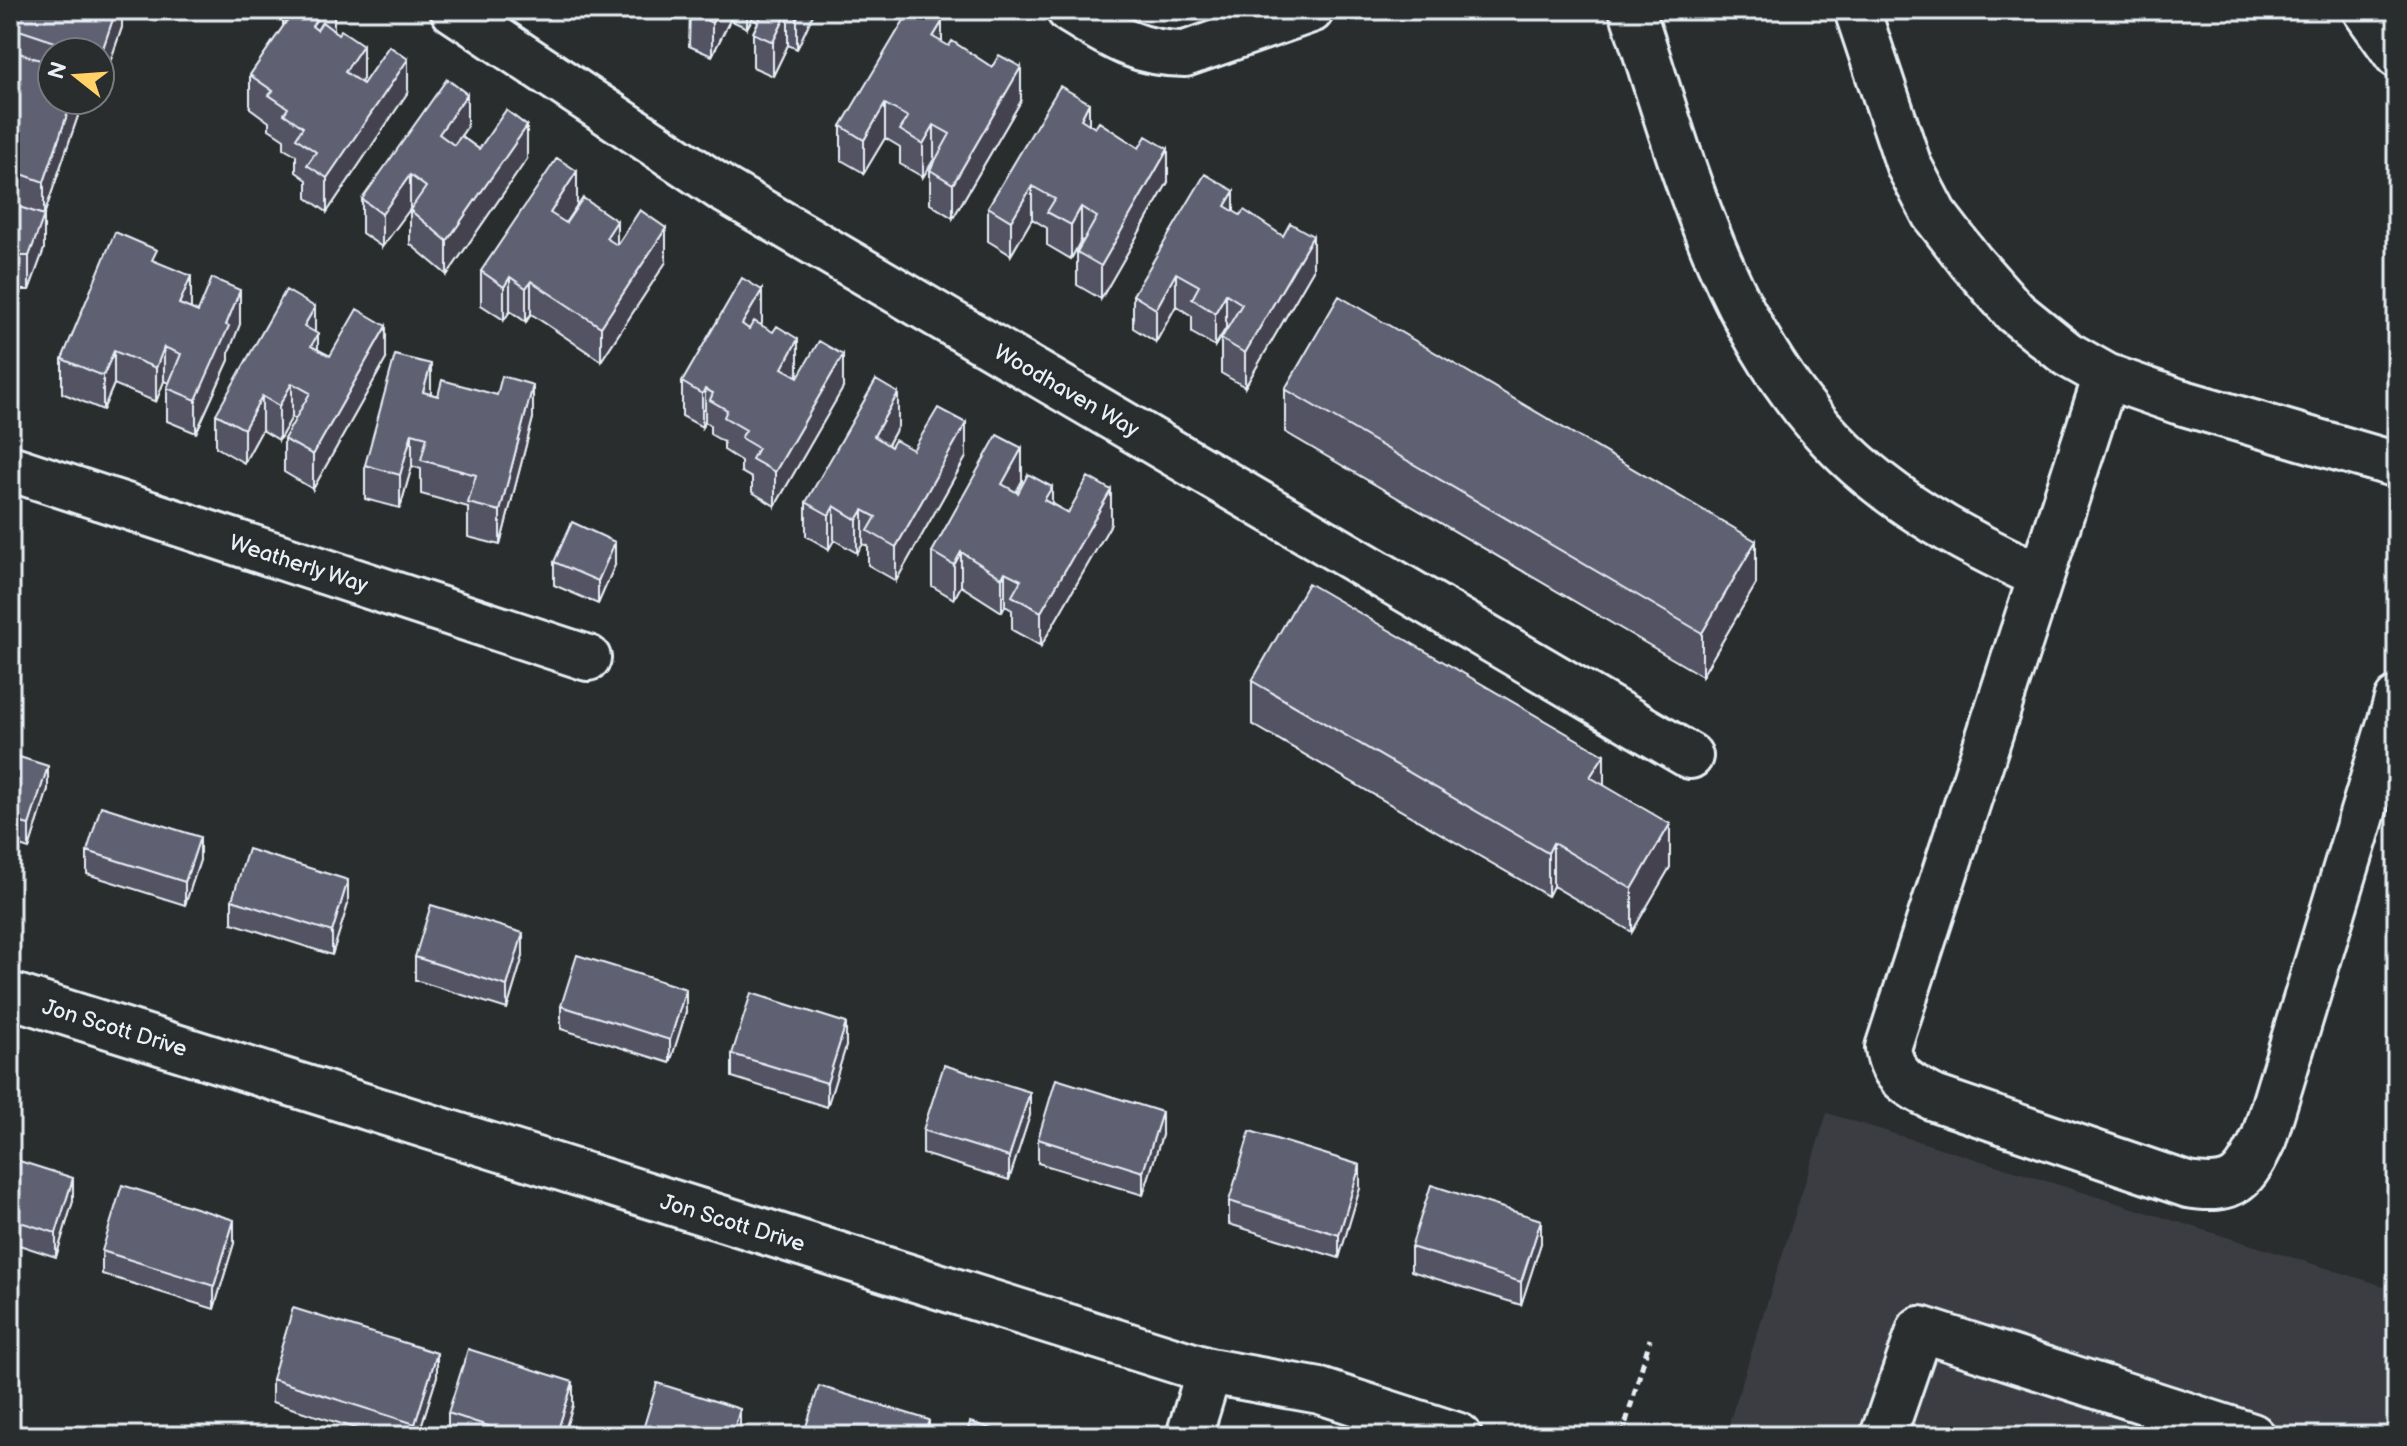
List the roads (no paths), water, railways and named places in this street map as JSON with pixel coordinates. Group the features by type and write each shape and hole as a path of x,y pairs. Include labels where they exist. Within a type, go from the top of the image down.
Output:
{"street":[{"name":"Woodhaven Way","path":"453,10 721,188 1690,756"},
{"path":"1069,10 1120,42 1165,54 1185,54 1311,10"},
{"path":"1632,10 1724,274 1761,345 1788,388 1822,430 1870,475 1988,553 2041,576"},
{"path":"1857,10 1909,166 1934,214 2015,312 2067,354 2106,376 2177,401 2397,465"},
{"path":"2365,10 2397,55"},
{"path":"2106,376 1888,1048 1891,1064 1906,1084 1934,1098 2188,1185 2212,1189 2235,1182 2250,1168 2264,1138 2397,700"},
{"name":"Weatherly Way","path":"10,468 588,658"},
{"name":"Jon Scott Drive","path":"10,995 1209,1371 1320,1391 1459,1436"},
{"path":"1883,1436 1920,1329 2252,1436"},
{"path":"1189,1436 1209,1371"}]}
